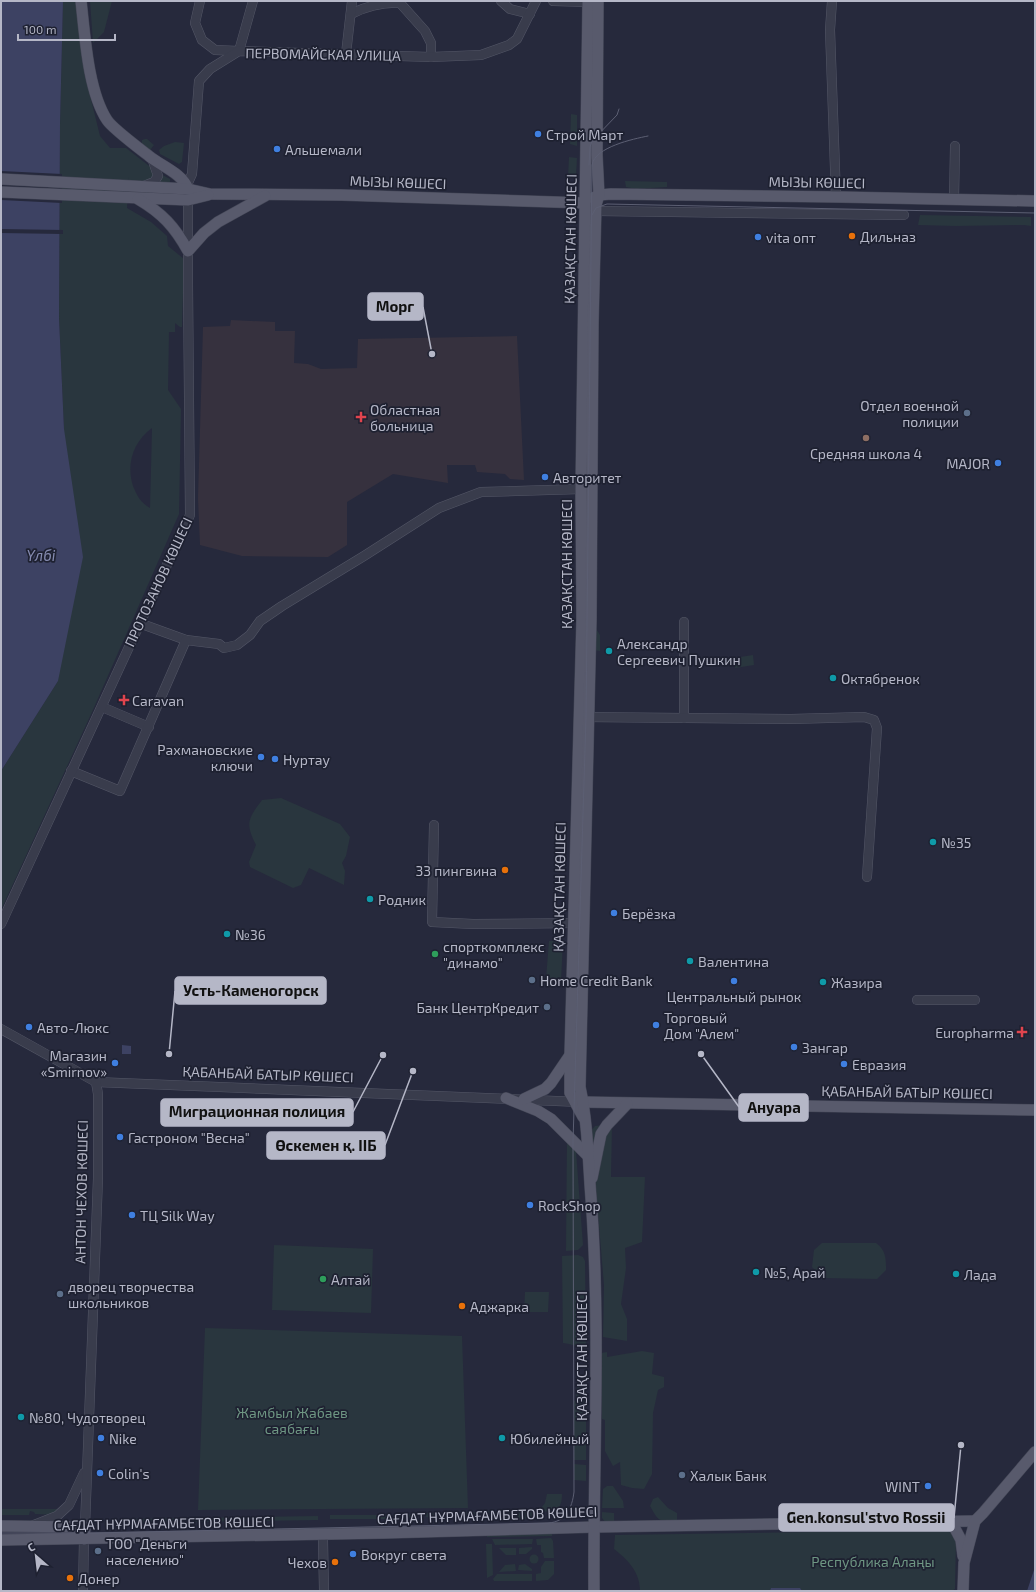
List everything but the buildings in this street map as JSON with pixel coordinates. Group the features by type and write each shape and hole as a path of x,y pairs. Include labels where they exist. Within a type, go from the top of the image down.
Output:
{"main road":[{"path":"81,1 94,94 107,121 152,158 175,174 188,191"},
{"name":"ҚАЗАҚСТАН КӨШЕСІ","path":"593,3 592,97 585,203 592,489 582,782 579,923 579,1102 586,1122 595,1248 597,1354 594,1591"},
{"name":"ҚАЗАҚСТАН КӨШЕСІ","path":"584,717 581,490 588,324 596,211 599,195 592,97"},
{"path":"1,179 138,186 188,191"},
{"path":"566,202 577,196 582,191 586,183"},
{"path":"1,192 134,198 188,191"},
{"name":"МЫЗЫ КӨШЕСІ","path":"188,191 210,194 340,195 585,203"},
{"path":"134,198 161,214 177,233 188,251 204,233 218,222 267,195"},
{"path":"585,203 599,195"},
{"name":"МЫЗЫ КӨШЕСІ","path":"599,195 836,197 1035,202"},
{"path":"566,202 574,206 585,222"},
{"path":"581,490 592,489"},
{"name":"ҚАЗАҚСТАН КӨШЕСІ","path":"579,923 570,1055 570,1093 579,1102"},
{"path":"524,1099 544,1089 551,1083 570,1055"},
{"path":"506,1098 538,1111 551,1119 588,1156"},
{"name":"ҚАБАНБАЙ БАТЫР КӨШЕСІ","path":"579,1102 1035,1110"},
{"path":"590,1185 595,1172 601,1134 607,1125 631,1104"},
{"path":"964,1563 975,1521 983,1514 1035,1452"},
{"path":"951,1521 961,1540 964,1563 963,1591"},
{"name":"САҒДАТ НҰРМАҒАМБЕТОВ КӨШЕСІ","path":"1,1540 360,1534 595,1527 975,1521"},
{"name":"САҒДАТ НҰРМАҒАМБЕТОВ КӨШЕСІ","path":"1,1526 84,1527"},
{"name":"АНТОН ЧЕХОВ КӨШЕСІ","path":"84,1527 84,1539"}],"street":[{"path":"200,1 195,23 202,40 215,50 240,51 253,1"},
{"path":"346,54 352,1"},
{"path":"501,1 510,9 530,14"},
{"name":"ПЕРВОМАЙСКАЯ УЛИЦА","path":"188,191 192,174 199,81 210,69 240,51 431,56 481,55 509,45 517,39 536,1"},
{"path":"553,1 593,3"},
{"path":"832,1 830,30 836,197"},
{"path":"351,14 366,6 387,2 400,3 425,31 431,43 431,56"},
{"path":"954,200 955,146"},
{"path":"138,186 154,182 158,176 152,158"},
{"name":"ПРОТОЗАНОВ КӨШЕСІ","path":"1,924 190,515 188,191"},
{"path":"596,211 904,215"},
{"path":"139,623 186,640 219,644 224,648 237,645 250,635 260,621 282,606 357,561 439,508 481,492 581,490"},
{"path":"684,622 684,718"},
{"path":"71,771 120,791 186,640"},
{"path":"102,707 149,727"},
{"path":"584,717 864,718 874,720 877,728 867,877"},
{"path":"434,825 432,922 473,924 579,923"},
{"path":"917,1000 975,1000"},
{"path":"1,1024 5,1031 96,1082"},
{"name":"ҚАБАНБАЙ БАТЫР КӨШЕСІ","path":"96,1082 579,1102"},
{"name":"АНТОН ЧЕХОВ КӨШЕСІ","path":"84,1527 98,1178 98,1094 96,1082"},
{"path":"30,1526 57,1516 69,1505 86,1468"},
{"name":"АНТОН ЧЕХОВ КӨШЕСІ","path":"83,1591 84,1539"},
{"path":"323,1540 324,1591"}],"shaded area":[{"name":"Областная больница","path":"231,320 275,322 275,331 295,331 294,363 308,364 321,369 357,368 358,339 517,336 524,480 510,479 505,474 477,472 475,465 447,465 448,483 393,474 347,502 347,545 328,557 242,556 200,545 198,498 203,327 230,326"}],"green space":[{"path":"63,1 76,1 86,79 100,136 110,148 126,148 157,172 170,179 170,184 129,181 129,177 127,208 151,222 167,236 168,246 184,259 182,327 175,323 175,332 169,332 168,390 181,409 179,514 92,712 1,910 1,771 58,681 64,429 59,318 60,124","holes":["152,428 150,508 136,493 130,470 136,447 145,434"]},
{"path":"90,1 112,1 104,32 93,43"},
{"path":"571,114 577,115 577,146 570,144"},
{"path":"145,139 154,145 150,150 142,144 142,140"},
{"path":"175,142 184,143 182,162 179,164 160,154 159,150 164,146"},
{"path":"569,157 577,158 576,176 568,177"},
{"path":"625,181 667,182 667,187 636,189 626,187"},
{"path":"920,215 1031,217 1031,226 918,225"},
{"path":"595,627 600,635 600,651 594,650"},
{"path":"753,655 754,665 735,668 734,658"},
{"path":"281,798 340,824 350,837 346,856 342,863 345,871 344,885 309,868 301,885 293,888 250,867 249,862 256,845 249,826 251,817 262,800"},
{"path":"549,941 563,941 561,981 546,979"},
{"path":"612,1124 611,1177 645,1177 642,1242 625,1248 626,1268 621,1304 627,1319 627,1341 603,1337 604,1285 591,1131 595,1126"},
{"path":"567,1135 576,1151 583,1245 578,1250 566,1251"},
{"path":"822,1243 876,1243 884,1252 886,1270 877,1279 823,1278 812,1267 814,1250"},
{"name":"Алтай","path":"274,1245 373,1249 371,1313 272,1310"},
{"path":"578,1255 583,1257 585,1261 586,1348 563,1343 562,1256"},
{"path":"525,1292 549,1292 548,1312 524,1312"},
{"name":"Жамбыл Жабаев саябағы","path":"205,1328 462,1336 468,1508 198,1510"},
{"path":"642,1351 654,1353 652,1374 664,1377 664,1387 658,1390 653,1413 652,1474 644,1489 621,1485 620,1462 613,1466 605,1451 605,1420 602,1419 601,1353 607,1352 607,1357"},
{"path":"577,1386 586,1388 586,1460 574,1460 574,1401 576,1400"},
{"path":"574,1464 586,1465 586,1481 574,1480"},
{"path":"607,1486 613,1486 623,1501 624,1508 602,1508 603,1489"},
{"path":"547,1494 562,1494 560,1505 556,1511 538,1512 545,1503"},
{"path":"658,1497 668,1508 677,1513 677,1521 663,1521 655,1515 650,1506 653,1499"},
{"path":"1,1509 58,1509 58,1515 35,1514 34,1512 30,1511 29,1515 1,1515"},
{"path":"486,1511 535,1512 542,1515 542,1518 485,1520"},
{"path":"480,1512 480,1516 426,1517 425,1513"},
{"path":"602,1512 614,1513 614,1522 605,1522 602,1518"},
{"path":"413,1514 413,1518 394,1519 393,1515"},
{"path":"330,1515 386,1515 386,1519 330,1519"},
{"path":"318,1516 318,1520 195,1522 195,1518"},
{"path":"185,1518 185,1524 128,1524 128,1519"},
{"name":"Республика Алаңы","path":"946,1530 955,1535 956,1540 955,1589 952,1591 640,1591 638,1578 632,1567 614,1549 615,1535"},
{"path":"552,1531 552,1536 487,1537 487,1532"},
{"path":"551,1538 553,1541 554,1558 544,1558 543,1553 541,1552 541,1545 537,1545 536,1539"},
{"path":"492,1539 533,1539 532,1544 495,1545"},
{"path":"486,1544 492,1544 493,1575 487,1578"},
{"path":"532,1547 532,1549 526,1554 519,1554 519,1548"},
{"path":"499,1548 516,1548 516,1555 506,1555"},
{"path":"534,1554 539,1559 534,1564 529,1559"},
{"path":"545,1561 554,1561 554,1574 548,1580 536,1581 536,1574 541,1573 541,1567"},
{"path":"515,1564 516,1571 499,1572 505,1565"},
{"path":"525,1564 532,1569 532,1571 518,1570 519,1565"},
{"path":"497,1574 532,1574 532,1581 494,1581 493,1579"}],"water":[{"name":"Үлбі","path":"1,1 63,1 60,124 59,318 64,429 83,557 58,681 1,771"},
{"path":"122,1045 131,1046 131,1054 122,1054"},
{"path":"1035,1567 1035,1591 1027,1591"},
{"path":"771,1588 800,1588 802,1591 770,1591"}],"pier":[{"path":"1,171 62,174 62,203 1,200"},
{"path":"1,229 63,230 63,234 1,233"}],"tram line":[{"path":"589,165 590,147 592,141 617,115 619,109"},
{"path":"1,1533 94,1533 548,1523 564,1517 570,1509 574,1492 573,1142 586,717 592,165 600,153 607,149 633,139 648,136"},
{"path":"592,215 596,208 607,204 1035,213"}],"place":[{"name":"Строй Март","path":"538,134"},
{"name":"Альшемали","path":"277,149"},
{"name":"Дильназ","path":"852,236"},
{"name":"vita опт","path":"758,237"},
{"name":"Морг","path":"432,354"},
{"name":"Отдел военной полиции","path":"967,413"},
{"name":"Областная больница","path":"361,417"},
{"name":"Средняя школа 4","path":"866,438"},
{"name":"MAJOR","path":"998,463"},
{"name":"Авторитет","path":"545,477"},
{"name":"Александр Сергеевич Пушкин","path":"609,651"},
{"name":"Октябренок","path":"833,678"},
{"name":"Caravan","path":"124,700"},
{"name":"Рахмановские ключи","path":"261,757"},
{"name":"Нуртау","path":"275,759"},
{"name":"№35","path":"933,842"},
{"name":"33 пингвина","path":"505,870"},
{"name":"Родник","path":"370,899"},
{"name":"Берёзка","path":"614,913"},
{"name":"№36","path":"227,934"},
{"name":"спорткомплекс \"динамо\"","path":"435,954"},
{"name":"Валентина","path":"690,961"},
{"name":"Home Credit Bank","path":"532,980"},
{"name":"Центральный рынок","path":"734,981"},
{"name":"Жазира","path":"823,982"},
{"name":"Банк ЦентрКредит","path":"547,1007"},
{"name":"Торговый Дом \"Алем\"","path":"656,1025"},
{"name":"Авто-Люкс","path":"29,1027"},
{"name":"Europharma","path":"1022,1032"},
{"name":"Зангар","path":"794,1047"},
{"name":"Усть-Каменогорск","path":"169,1054"},
{"name":"Ануара","path":"701,1054"},
{"name":"Миграционная полиция","path":"383,1055"},
{"name":"Магазин «Smirnov»","path":"115,1063"},
{"name":"Евразия","path":"844,1064"},
{"name":"Өскемен қ. ІІБ","path":"413,1071"},
{"name":"Гастроном \"Весна\"","path":"120,1137"},
{"name":"RockShop","path":"530,1205"},
{"name":"ТЦ Silk Way","path":"132,1215"},
{"name":"№5, Арай","path":"756,1272"},
{"name":"Лада","path":"956,1274"},
{"name":"Алтай","path":"323,1279"},
{"name":"дворец творчества школьников","path":"60,1294"},
{"name":"Аджарка","path":"462,1306"},
{"name":"№80, Чудотворец","path":"21,1417"},
{"name":"Nike","path":"101,1438"},
{"name":"Юбилейный","path":"502,1438"},
{"name":"Gen.konsul'stvo Rossii","path":"961,1445"},
{"name":"Colin's","path":"100,1473"},
{"name":"Халык Банк","path":"682,1475"},
{"name":"WINT","path":"928,1486"},
{"name":"ТОО \"Деньги населению\"","path":"98,1551"},
{"name":"Вокруг света","path":"353,1554"},
{"name":"Чехов","path":"335,1562"},
{"name":"Донер","path":"70,1578"}]}
